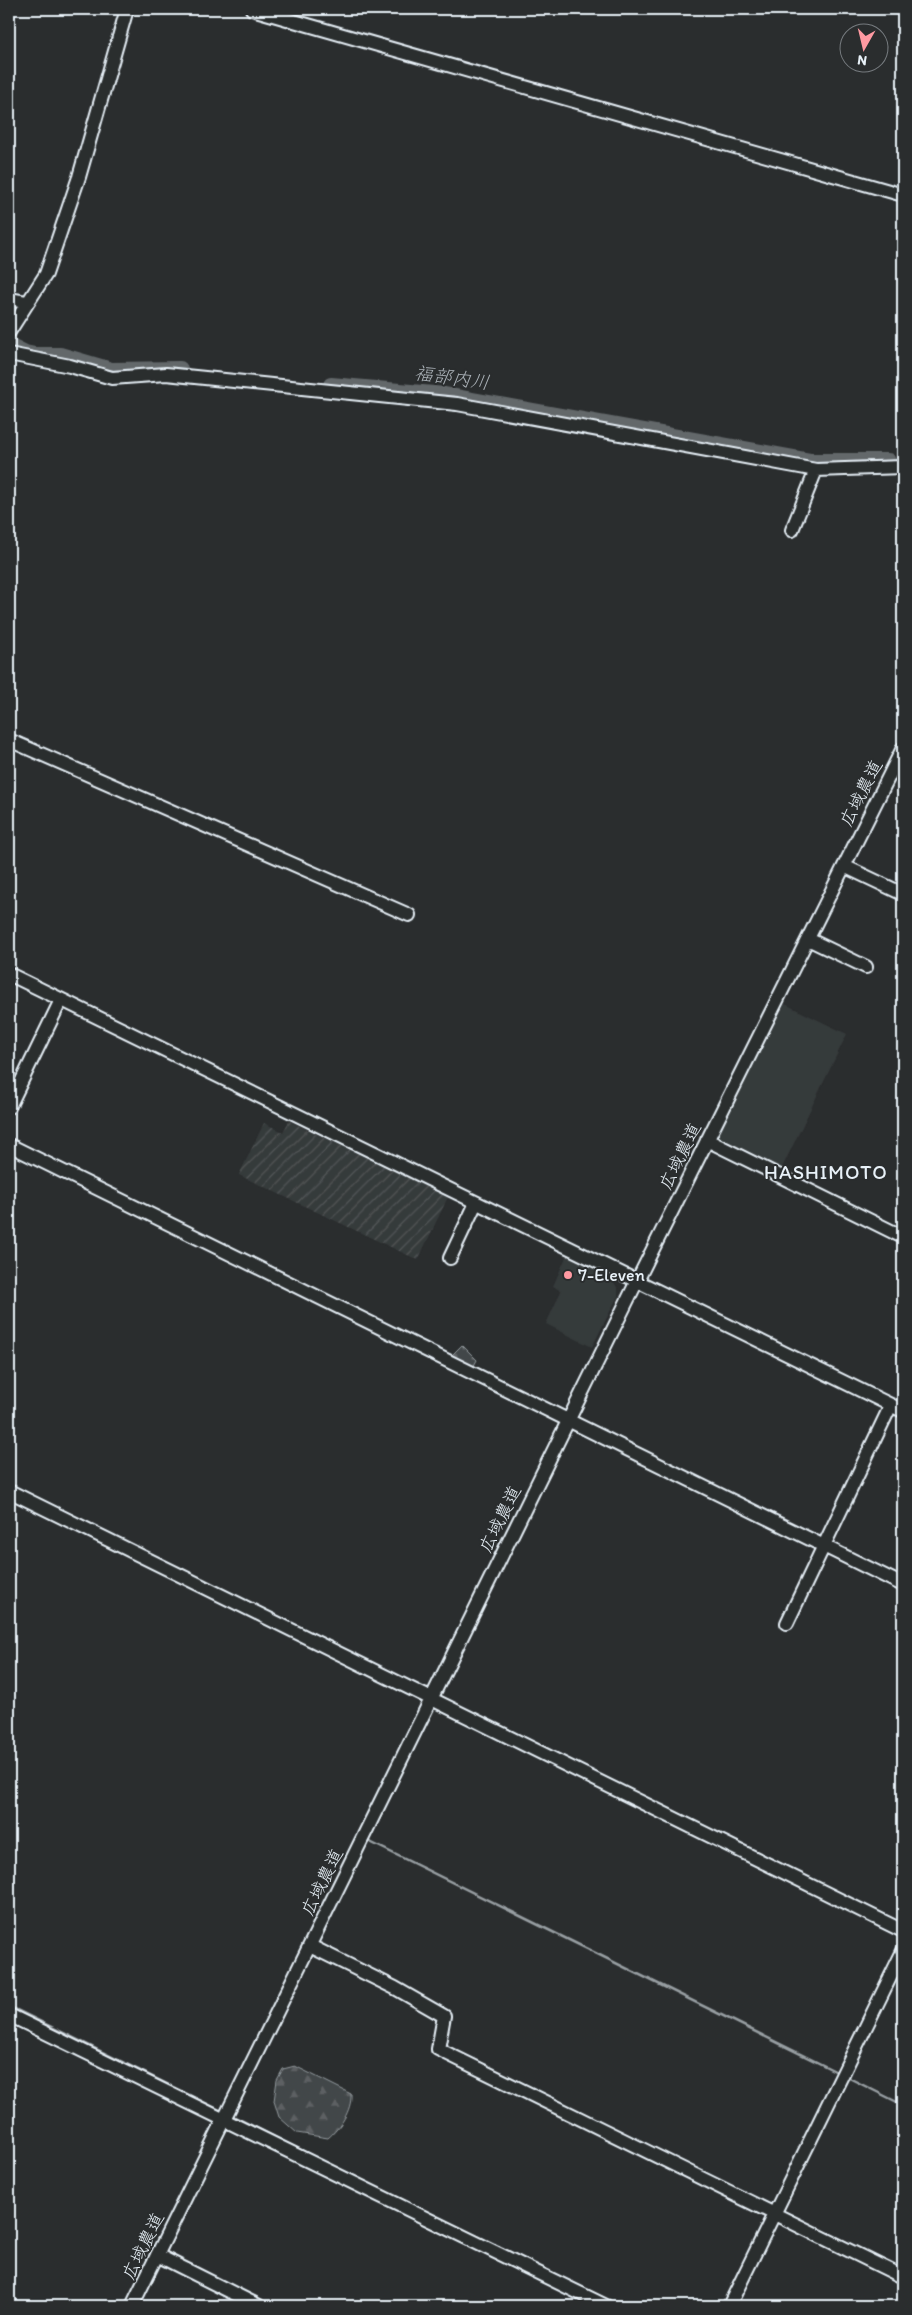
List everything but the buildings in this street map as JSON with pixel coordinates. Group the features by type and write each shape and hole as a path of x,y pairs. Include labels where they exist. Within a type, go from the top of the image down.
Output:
{"street":[{"path":"9,332 26,302 46,274 79,177 127,9"},
{"path":"252,9 903,195"},
{"path":"9,299 26,302"},
{"path":"9,354 63,364 112,378 166,374 457,404 816,470 903,467"},
{"path":"792,530 816,470"},
{"path":"9,740 409,915"},
{"name":"広域農道","path":"132,2306 568,1420 903,748"},
{"path":"844,866 903,894"},
{"path":"808,939 866,967"},
{"path":"9,974 903,1411"},
{"path":"9,1107 61,1000"},
{"path":"707,1140 903,1237"},
{"path":"9,1145 903,1585"},
{"path":"450,1258 476,1203"},
{"path":"787,1623 891,1405"},
{"path":"9,1491 903,1930"},
{"path":"310,1946 396,1988 444,2016 438,2048 903,2277"},
{"path":"728,2306 903,1951"},
{"path":"9,2016 225,2119 606,2306"},
{"path":"157,2255 259,2306"}],"shaded area":[{"path":"783,1003 847,1034 780,1172 715,1141"},
{"path":"289,1121 448,1197 418,1260 239,1175 264,1123 283,1132"},
{"path":"567,1255 612,1279 618,1289 618,1296 592,1347 546,1324 561,1291 553,1286"}],"green space":[{"path":"462,1345 477,1360 472,1369 450,1357"},
{"path":"295,2066 351,2094 350,2106 344,2118 328,2138 297,2133 279,2117 274,2101 277,2080 283,2069"}],"waterway":[{"name":"福部内川","path":"9,345 25,353 60,355 111,370 180,369"},
{"name":"福部内川","path":"331,385 445,395 811,461 888,461"},
{"path":"370,1842 835,2071"},
{"path":"9,2006 222,2111"},
{"path":"849,2078 903,2105"},
{"path":"233,2116 375,2187"},
{"path":"609,2302 618,2306"}],"place":[{"name":"7-Eleven","path":"568,1275"}],"district":[{"name":"HASHIMOTO","path":"826,1172"}]}
